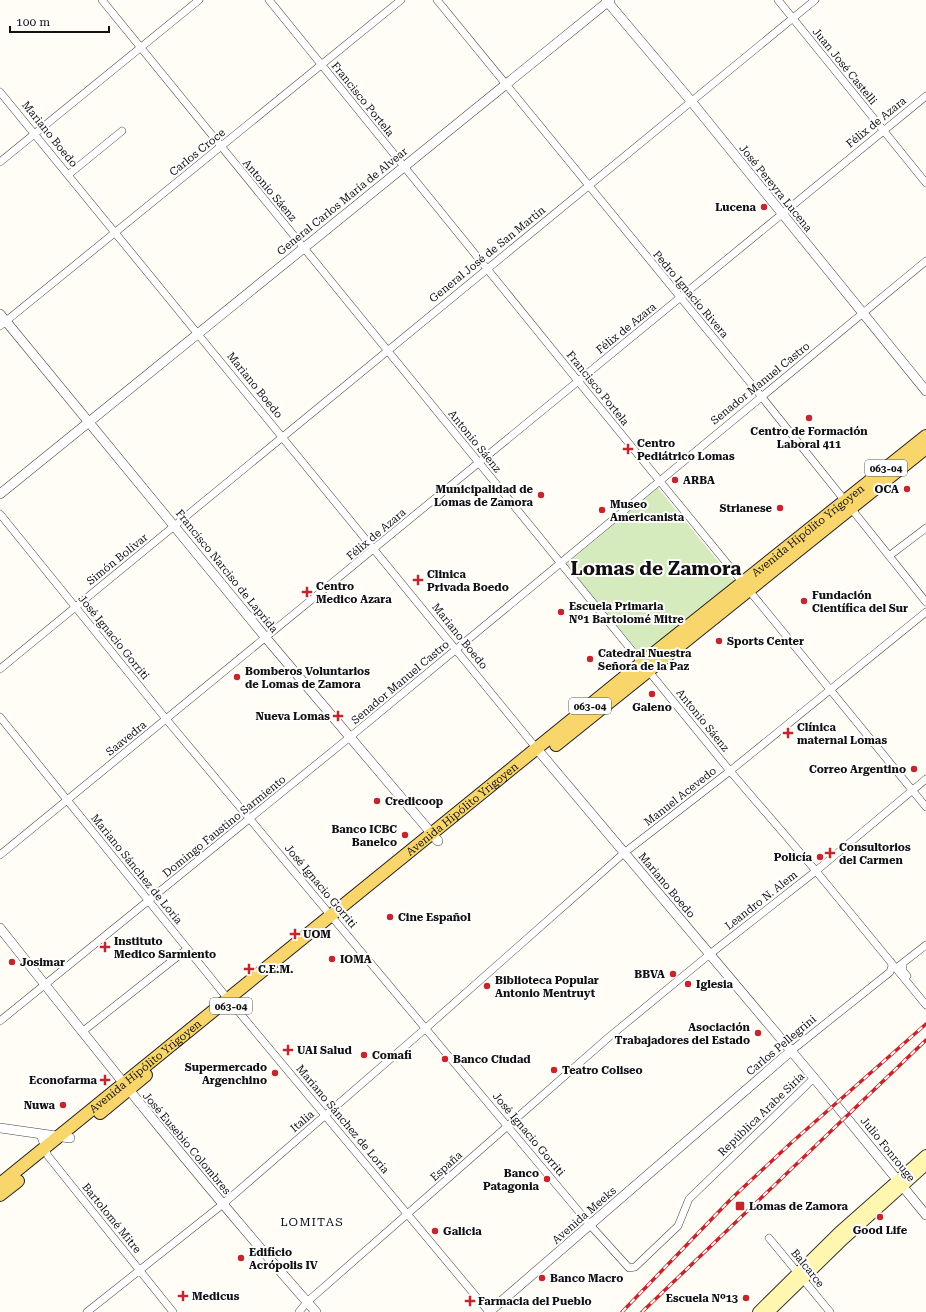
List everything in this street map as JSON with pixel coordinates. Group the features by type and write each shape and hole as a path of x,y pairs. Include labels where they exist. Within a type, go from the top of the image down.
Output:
{"main road":[{"name":"Avenida Hipólito Yrigoyen","path":"848,505 926,436"},
{"name":"Avenida Hipólito Yrigoyen","path":"0,1184 65,1137 646,666 848,505 926,448"},
{"name":"Avenida Hipólito Yrigoyen","path":"0,1195 46,1152"},
{"path":"758,1312 800,1276 899,1183 926,1155"},
{"path":"899,1183 926,1165"},
{"path":"769,1312 800,1276"}],"street":[{"name":"Antonio Sáenz","path":"102,0 730,771 816,871 926,1005"},
{"path":"0,162 199,0"},
{"name":"Francisco Portela","path":"269,0 659,481 926,807"},
{"name":"Carlos Croce","path":"3,324 401,0"},
{"name":"Pedro Ignacio Rivera","path":"437,0 926,602"},
{"name":"Juan José Castelli","path":"778,0 926,183"},
{"name":"General José de San Martín","path":"174,526 486,268 815,0"},
{"name":"General Carlos María de Alvear","path":"0,494 506,86 608,1"},
{"name":"José Pereyra Lucena","path":"608,1 926,391"},
{"name":"Mariano Boedo","path":"0,92 540,752 846,1116"},
{"name":"Félix de Azara","path":"266,638 926,96"},
{"path":"68,175 122,131"},
{"name":"Senador Manuel Castro","path":"350,737 926,261"},
{"name":"Francisco Narciso de Laprida","path":"0,314 3,324 89,422 266,638 435,837"},
{"name":"José Ignacio Gorriti","path":"0,514 166,719 591,1226 629,1268"},
{"name":"Simón Bolívar","path":"0,669 174,526"},
{"path":"889,556 926,528"},
{"name":"Manuel Acevedo","path":"525,941 624,853 730,771 926,612"},
{"name":"Saavedra","path":"0,854 266,638"},
{"name":"Mariano Sánchez de Loria","path":"0,716 230,1002 489,1312"},
{"name":"Domingo Faustino Sarmiento","path":"0,1021 350,737"},
{"name":"Leandro N. Alem","path":"609,1037 710,954 816,871 926,779"},
{"name":"José Eusebio Colombres","path":"0,928 125,1087 222,1204 316,1312"},
{"name":"Italia","path":"87,1312 222,1204 326,1116 525,941"},
{"path":"890,962 898,966 903,964 926,945"},
{"path":"82,1032 187,949"},
{"path":"886,976 891,969 890,962"},
{"path":"903,964 903,971 926,999"},
{"path":"886,976 894,974 899,977 926,1010"},
{"name":"Carlos Pellegrini","path":"694,1135 791,1051 886,976"},
{"name":"España","path":"299,1312 307,1302 609,1037"},
{"name":"República Arabe Siria","path":"629,1268 635,1267 678,1226 682,1221 686,1202 814,1078"},
{"name":"Julio Fonrouge","path":"846,1116 926,1216"},
{"path":"0,1128 65,1137"},
{"name":"Bartolomé Mitre","path":"40,1134 46,1152 173,1312"},
{"name":"Avenida Meeks","path":"489,1312 591,1226 694,1135"},
{"name":"Balcarce","path":"769,1238 830,1312"}],"green space":[{"path":"658,488 735,582 643,657 566,564"}],"railway":[{"path":"622,1312 731,1199 791,1143 926,1024"},
{"path":"642,1312 926,1040"}],"place":[{"name":"Lucena","path":"764,207"},
{"name":"Centro de Formación Laboral 411","path":"809,418"},
{"name":"Centro Pediátrico Lomas","path":"628,449"},
{"name":"ARBA","path":"675,480"},
{"name":"OCA","path":"907,489"},
{"name":"Municipalidad de Lomas de Zamora","path":"541,495"},
{"name":"Strianese","path":"780,508"},
{"name":"Museo Americanista","path":"602,510"},
{"name":"Clinica Privada Boedo","path":"418,580"},
{"name":"Centro Medico Azara","path":"307,592"},
{"name":"Fundación Científica del Sur","path":"804,601"},
{"name":"Escuela Primaria Nº1 Bartolomé Mitre","path":"561,612"},
{"name":"Sports Center","path":"719,641"},
{"name":"Catedral Nuestra Señora de la Paz","path":"590,659"},
{"name":"Bomberos Voluntarios de Lomas de Zamora","path":"237,677"},
{"name":"Galeno","path":"652,694"},
{"name":"Nueva Lomas","path":"338,716"},
{"name":"Clínica maternal Lomas","path":"788,733"},
{"name":"Correo Argentino","path":"914,769"},
{"name":"Credicoop","path":"377,801"},
{"name":"Banco ICBC Banelco","path":"405,835"},
{"name":"Consultorios del Carmen","path":"830,853"},
{"name":"Policía","path":"820,857"},
{"name":"Cine Español","path":"390,917"},
{"name":"UOM","path":"295,934"},
{"name":"Instituto Medico Sarmiento","path":"105,947"},
{"name":"IOMA","path":"332,959"},
{"name":"Josimar","path":"12,962"},
{"name":"C.E.M.","path":"249,969"},
{"name":"BBVA","path":"673,974"},
{"name":"Iglesia","path":"688,984"},
{"name":"Biblioteca Popular Antonio Mentruyt","path":"487,986"},
{"name":"Asociación Trabajadores del Estado","path":"758,1033"},
{"name":"UAI Salud","path":"288,1050"},
{"name":"Comafi","path":"364,1055"},
{"name":"Banco Ciudad","path":"445,1059"},
{"name":"Teatro Coliseo","path":"554,1070"},
{"name":"Supermercado Argenchino","path":"275,1073"},
{"name":"Econofarma","path":"105,1080"},
{"name":"Nuwa","path":"63,1105"},
{"name":"Banco Patagonia","path":"547,1179"},
{"name":"Lomas de Zamora","path":"740,1206"},
{"name":"Good Life","path":"880,1217"},
{"name":"Galicia","path":"435,1231"},
{"name":"Edificio Acrópolis IV","path":"241,1258"},
{"name":"Banco Macro","path":"542,1278"},
{"name":"Medicus","path":"183,1296"},
{"name":"Escuela Nº13","path":"746,1298"},
{"name":"Farmacia del Pueblo","path":"470,1301"}],"district":[{"name":"Lomas de Zamora","path":"656,568"},
{"name":"LOMITAS","path":"312,1222"}]}
